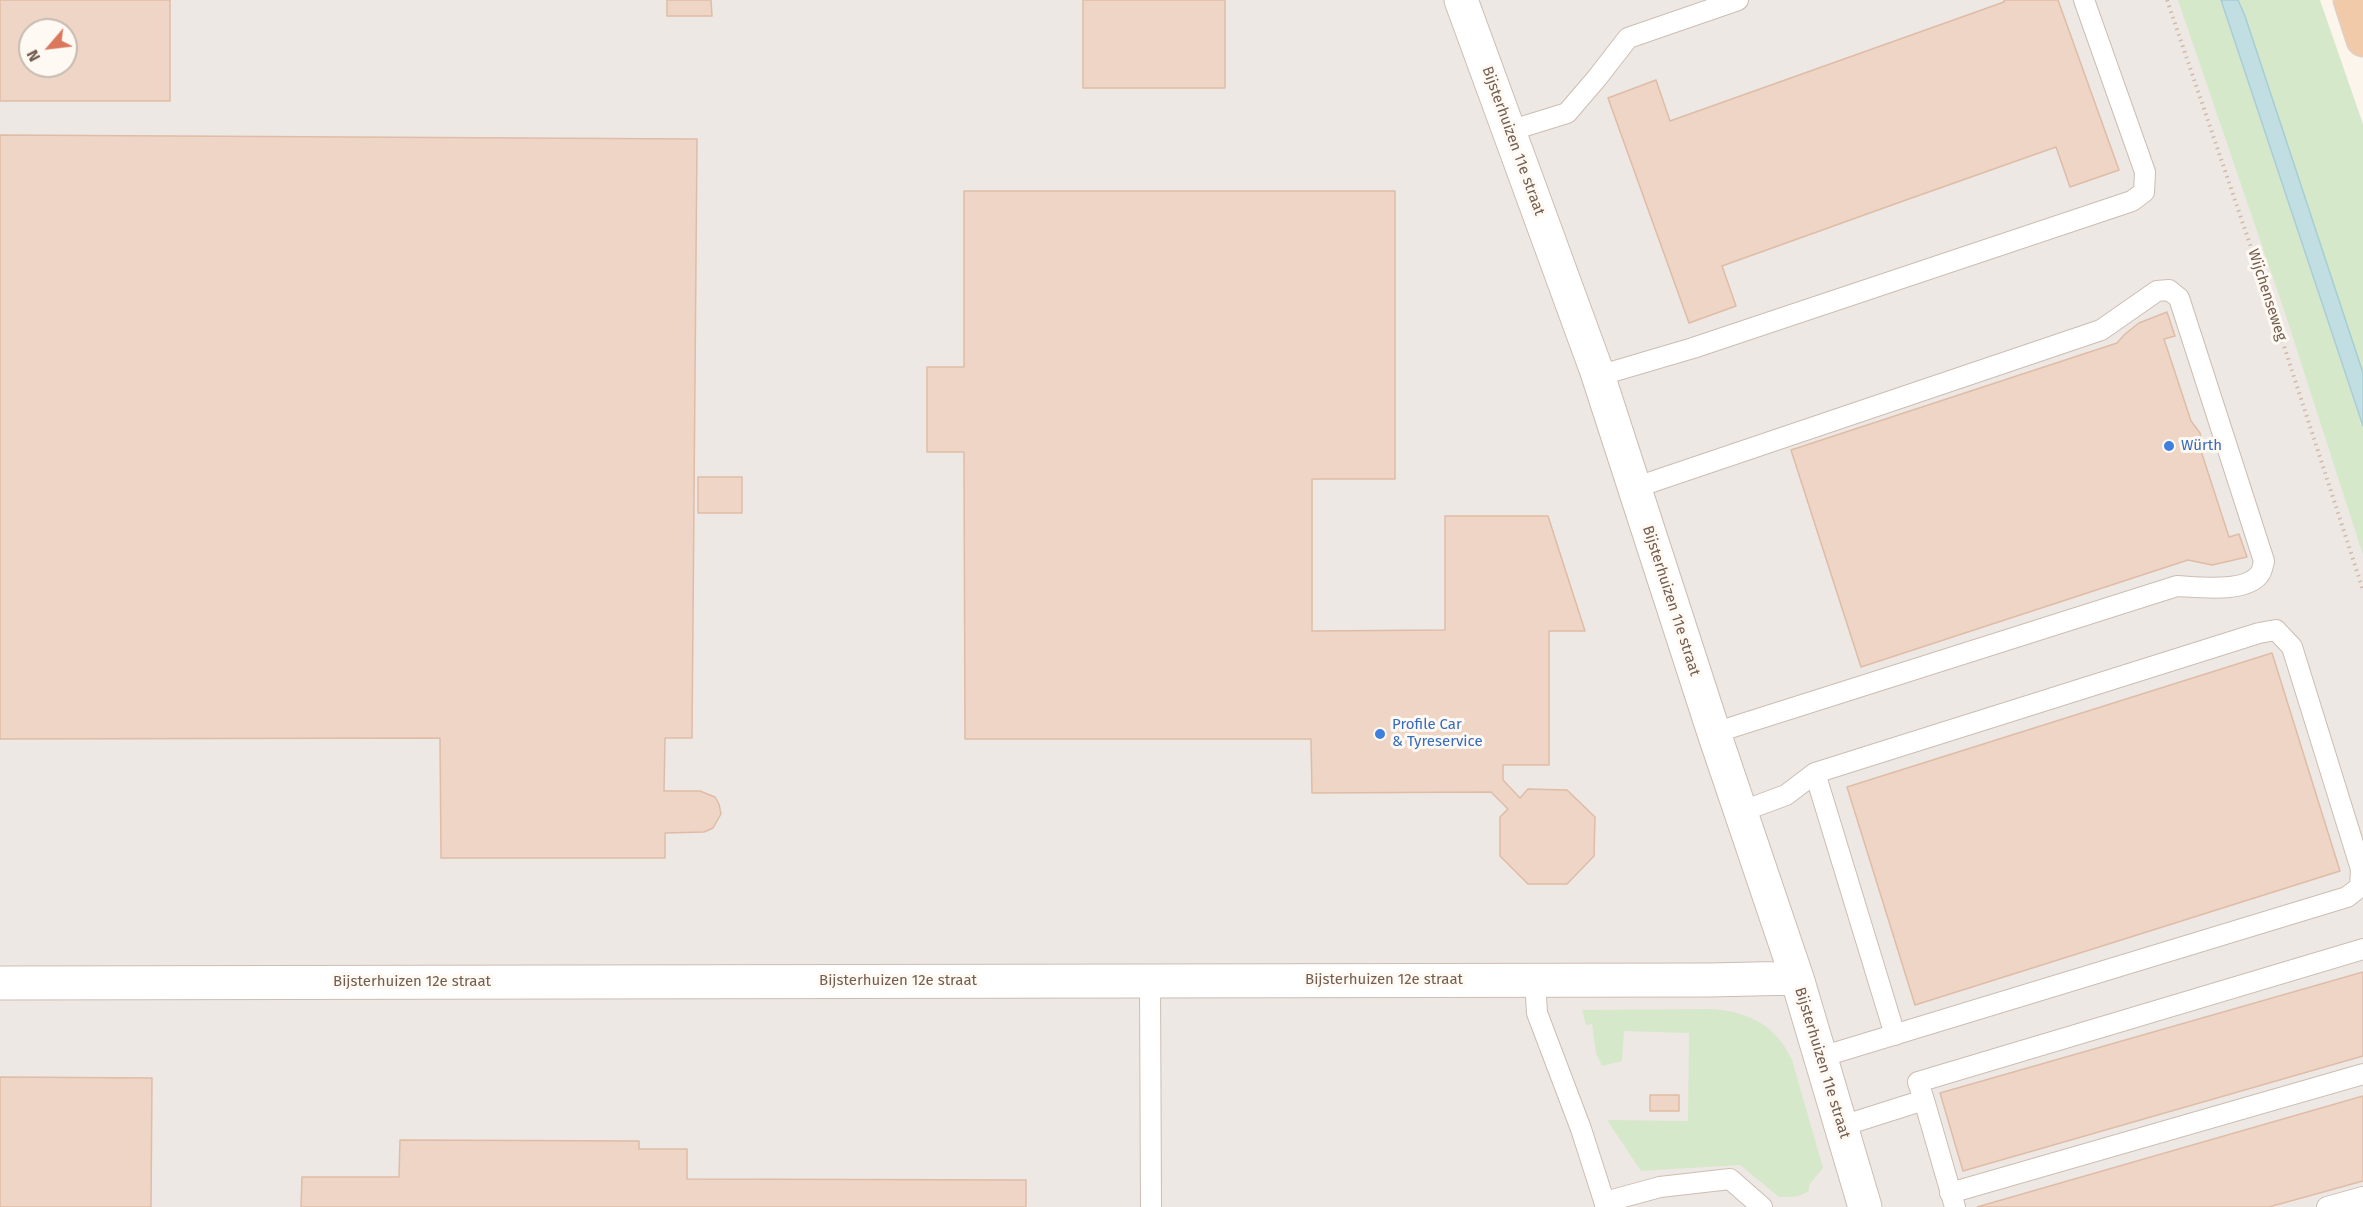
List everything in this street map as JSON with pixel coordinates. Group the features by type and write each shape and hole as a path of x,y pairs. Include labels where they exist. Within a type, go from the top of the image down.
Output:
{"highway":[{"path":"2350,0 2363,40"}],"street":[{"name":"Bijsterhuizen 11e straat","path":"1461,0 1598,376 1740,812 1797,978 1865,1207"},
{"name":"Bijsterhuizen 12e straat","path":"0,983 1797,978"}],"lane":[{"path":"1509,131 1567,112 1628,38 1738,0"},
{"path":"1598,376 1693,348 2132,201 2144,192 2145,172 2084,0"},
{"path":"1634,488 2092,334 2157,291 2169,290 2179,298 2264,561 2260,574 2249,582 2228,587 2177,586 1714,733"},
{"path":"1740,812 1786,795 1815,773 2259,633 2276,630 2292,647 2361,869 2360,887 2347,897 1821,1057"},
{"path":"1815,773 1895,1035"},
{"path":"2363,949 1918,1082 1952,1200 2363,1074"},
{"path":"1535,979 1537,1013 1581,1129 1606,1204 1660,1187 1730,1179 1762,1207"},
{"path":"1150,981 1151,1207"},
{"path":"1842,1126 1923,1100"},
{"path":"2327,1207 2363,1197"}],"path":[{"name":"Wijchenseweg","path":"2167,0 2269,301 2363,591"}],"shaded area":[{"path":"0,0 2247,0 2279,83 2363,380 2363,1207 0,1207"}],"green space":[{"path":"2178,0 2221,0 2363,426 2363,555 2286,316"},
{"path":"2239,0 2320,0 2363,124 2363,373"},
{"path":"1709,1009 1736,1013 1759,1022 1777,1037 1792,1060 1823,1168 1809,1185 1809,1190 1802,1194 1779,1197 1740,1165 1641,1171 1607,1120 1688,1121 1689,1033 1624,1031 1622,1061 1602,1066 1596,1053 1592,1024 1586,1025 1582,1010"}],"water":[{"path":"2221,0 2238,0 2245,16 2363,373 2363,426"}],"building":[{"path":"0,0 170,0 170,101 0,101"},
{"path":"667,0 711,0 712,16 667,16"},
{"path":"1083,0 1225,0 1225,88 1083,88"},
{"path":"2004,0 2058,0 2119,170 2070,187 2056,147 1906,200 1722,266 1736,306 1689,323 1608,98 1656,80 1670,121 2004,2"},
{"path":"0,135 697,139 692,738 665,738 664,791 700,791 715,797 721,814 713,828 704,832 665,833 665,858 441,858 440,738 0,739"},
{"path":"964,191 1395,191 1395,479 1312,479 1312,631 1445,630 1445,516 1548,516 1585,631 1549,631 1549,765 1503,765 1503,780 1520,798 1528,789 1567,790 1595,817 1594,856 1567,884 1528,884 1500,856 1500,817 1508,809 1491,792 1312,793 1311,739 965,739 964,452 927,452 927,367 964,367"},
{"path":"2167,312 2175,336 2164,339 2191,421 2200,433 2202,454 2229,537 2239,534 2247,557 2212,565 2188,560 1861,667 1791,450 2117,343 2139,323"},
{"path":"698,477 742,477 742,513 698,513"},
{"path":"2272,653 2340,871 1915,1005 1847,787"},
{"path":"2363,972 2363,1056 1963,1171 1940,1093"},
{"path":"0,1077 152,1078 151,1207 0,1207"},
{"path":"1650,1095 1679,1095 1679,1111 1650,1111"},
{"path":"2363,1096 2363,1181 2269,1207 1977,1207"},
{"path":"400,1140 639,1141 639,1149 687,1149 687,1179 1026,1180 1026,1207 301,1207 302,1177 399,1177"}],"place":[{"name":"Würth","path":"2169,446"},
{"name":"Profile Car & Tyreservice","path":"1380,734"}]}
